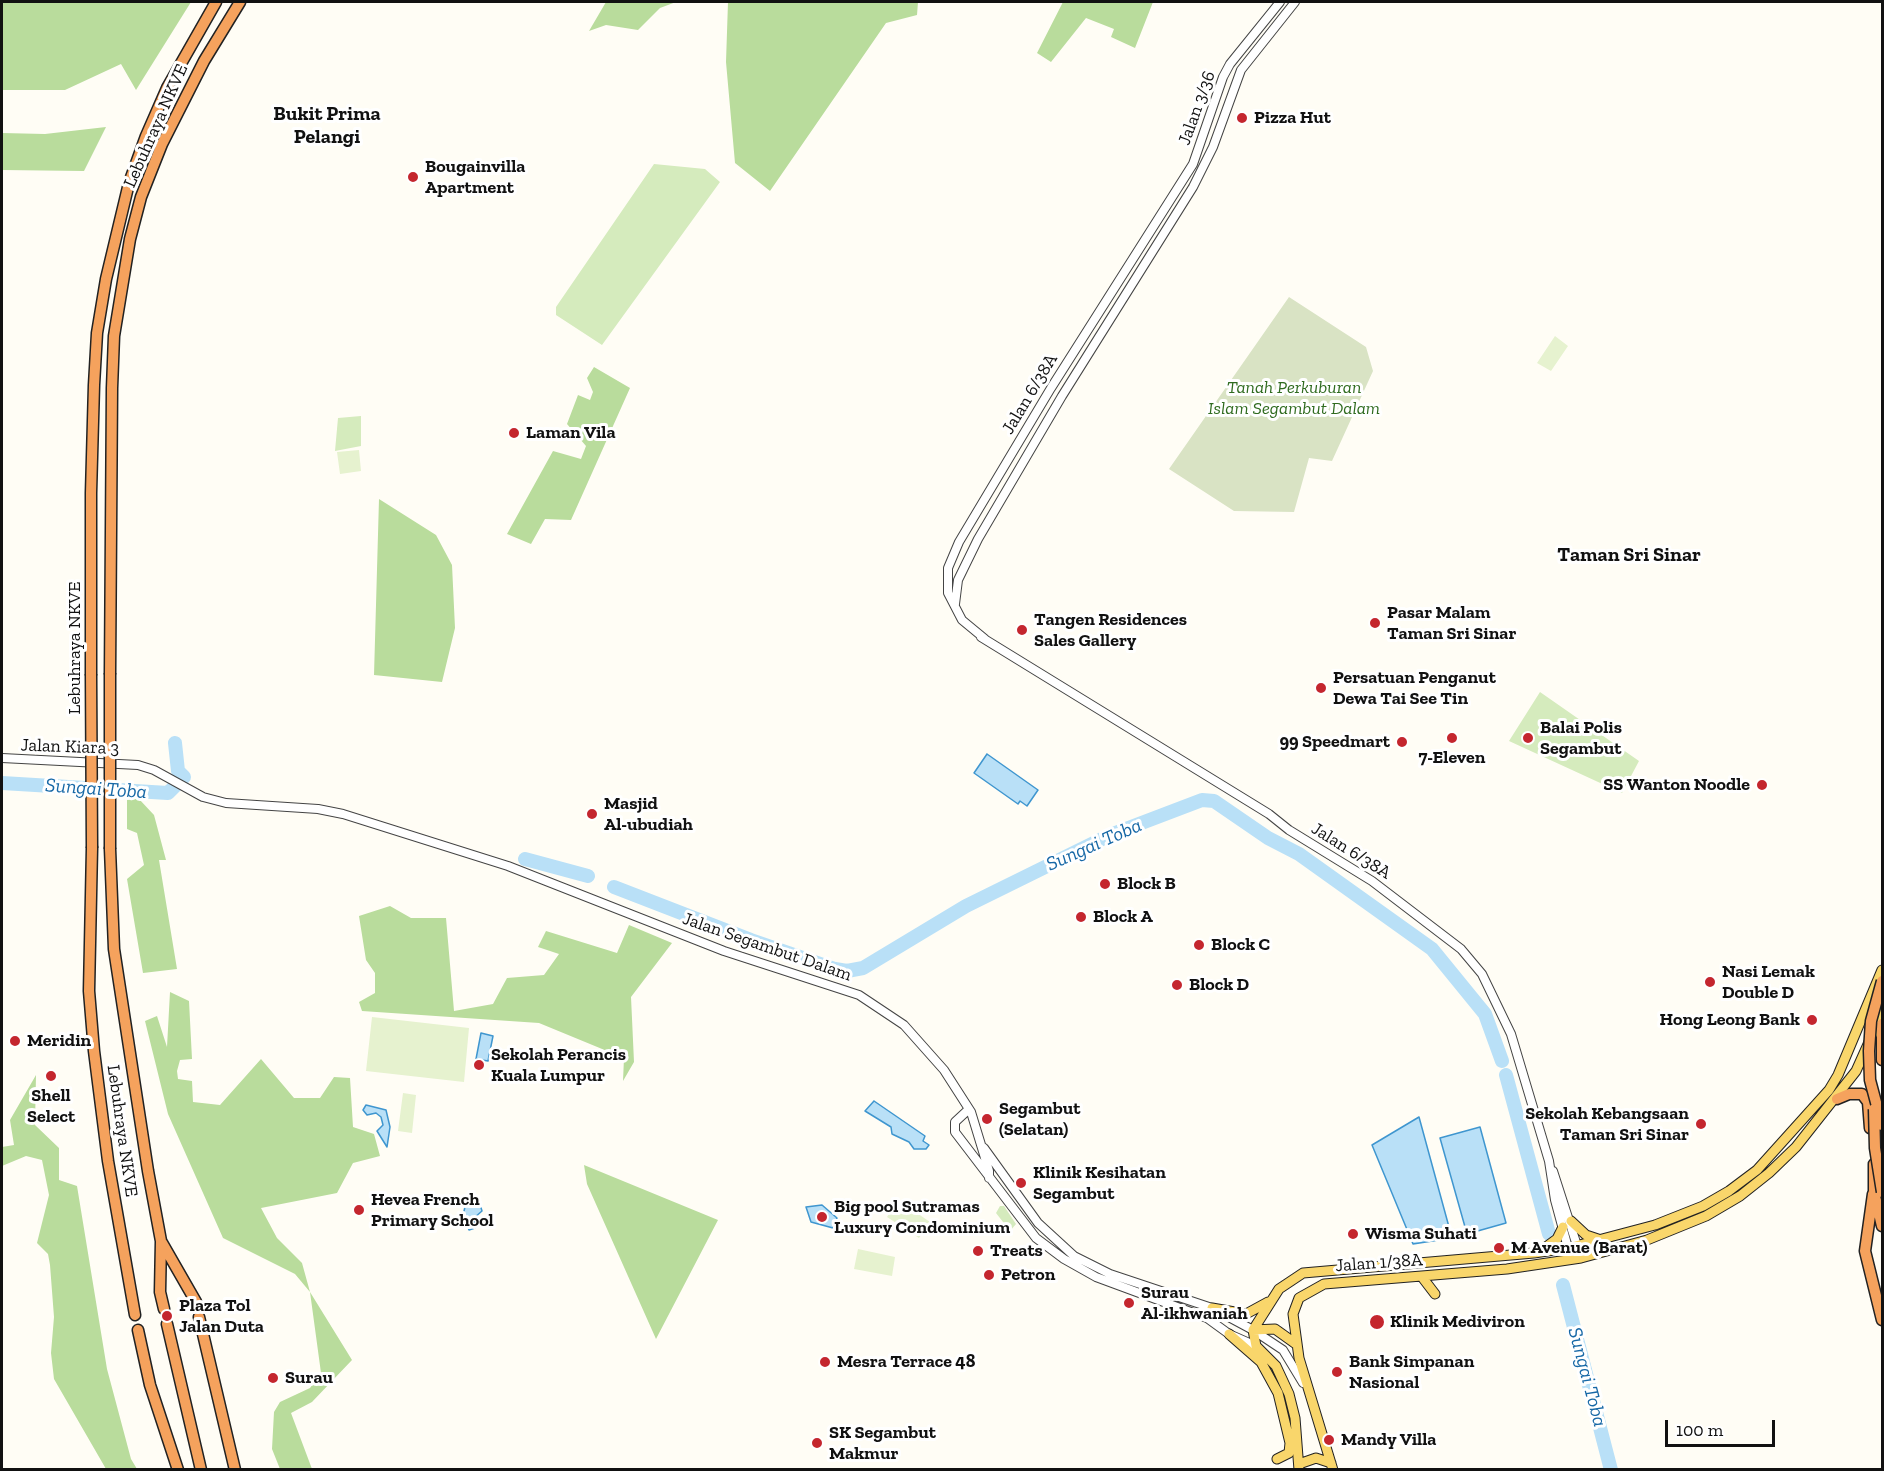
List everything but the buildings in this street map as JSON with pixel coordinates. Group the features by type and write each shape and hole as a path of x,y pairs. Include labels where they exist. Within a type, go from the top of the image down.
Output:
{"highway":[{"name":"Lebuhraya NKVE","path":"135,1316 108,1161 94,1051 90,991 91,493 97,333 106,279 129,183 167,88 216,2"},
{"name":"Lebuhraya NKVE","path":"196,1302 161,1241 127,1048 110,897 112,388 114,336 129,239 141,197 162,144 204,61 240,2"},
{"path":"1882,981 1870,1030 1870,1080 1878,1192 1865,1251 1882,1320"},
{"path":"1882,1024 1882,1060"},
{"path":"1870,1080 1882,1125"},
{"path":"1837,1099 1849,1094 1862,1094 1868,1102 1882,1227"},
{"path":"1869,1113 1872,1101 1882,1094"},
{"path":"161,1241 160,1292 164,1309"},
{"path":"199,1317 235,1470"},
{"path":"167,1324 201,1470"},
{"path":"138,1330 150,1385 178,1470"}],"main road":[{"name":"Jalan 1/38A","path":"1253,1330 1269,1301 1288,1280 1303,1273 1474,1259 1568,1248 1680,1216 1729,1191 1757,1170 1816,1106 1834,1082 1882,970"},
{"name":"Jalan 1/38A","path":"1332,1466 1296,1344 1293,1322 1295,1305 1308,1291 1324,1284 1534,1266 1581,1258 1676,1230 1723,1206 1781,1162 1837,1099 1856,1071 1882,1013"},
{"path":"1534,1253 1546,1249 1557,1239 1567,1224 1586,1235 1603,1239"},
{"path":"1389,1266 1403,1271 1436,1273 1474,1259"},
{"path":"1422,1277 1435,1294 1436,1273"},
{"path":"1212,1308 1246,1314 1269,1301"},
{"path":"1296,1344 1275,1329 1253,1330 1256,1346 1276,1366 1289,1394 1295,1418 1299,1467 1316,1458 1332,1466"},
{"path":"1229,1334 1261,1362 1278,1393 1290,1443 1289,1453 1277,1459"}],"street":[{"name":"Jalan 3/36","path":"1166,204 1193,164 1223,77 1280,2"},
{"name":"Jalan 3/36","path":"1178,211 1213,147 1241,70 1295,2"},
{"name":"Jalan 6/38A","path":"1166,204 964,530 948,568 946,582 948,593 962,620 981,637 1269,814 1289,830 1372,881 1461,948 1482,974 1507,1023 1549,1161 1555,1200 1578,1245 1581,1258"},
{"name":"Jalan 6/38A","path":"955,608 956,587 964,563 1062,396 1178,211"},
{"path":"953,554 954,564 957,566 964,563"},
{"name":"Jalan Kiara 3","path":"2,758 138,765"},
{"name":"Jalan Segambut Dalam","path":"138,765 171,779 188,792 226,803 318,809 360,819 508,866 724,951 859,995 904,1025 944,1070 969,1109 981,1143 989,1178 1036,1238 1064,1259 1106,1282 1207,1318 1229,1334 1256,1346"},
{"path":"969,1109 955,1122 955,1132 989,1178"},
{"path":"981,1143 1038,1223 1074,1256 1110,1274 1212,1308 1253,1330 1283,1350 1311,1401"},
{"name":"Jalan 6/38A","path":"1567,1224 1571,1259"}],"green space":[{"path":"2,2 191,2 136,90 121,64 65,90 2,90"},
{"path":"606,2 676,2 660,8 638,30 606,25 589,31"},
{"path":"728,2 918,2 917,15 886,23 770,191 735,163 726,62"},
{"path":"1063,2 1153,2 1135,48 1111,37 1114,29 1086,18 1051,62 1037,53"},
{"path":"106,127 84,171 2,170 2,133 45,134"},
{"path":"654,164 705,169 720,182 602,345 556,315 556,307"},
{"name":"Tanah Perkuburan Islam Segambut Dalam","path":"1289,297 1366,347 1373,371 1332,461 1309,458 1294,512 1234,511 1169,469"},
{"path":"1555,336 1568,346 1551,371 1537,363"},
{"path":"594,367 630,388 571,520 545,519 531,544 507,534 553,451 581,459 586,446 567,424 578,395 590,400 593,392 587,378"},
{"path":"361,416 361,446 335,451 338,418"},
{"path":"359,450 361,471 340,474 337,452"},
{"path":"379,499 436,535 452,565 455,628 442,682 374,675"},
{"path":"1540,692 1639,761 1622,793 1509,741"},
{"path":"127,798 139,799 154,815 166,860 159,860 177,969 143,973 127,879 144,865 137,833 127,829"},
{"path":"390,906 411,918 446,918 454,1011 493,1004 507,978 544,975 559,954 538,947 546,931 617,953 629,925 672,943 631,997 634,1062 623,1081 624,1058 539,1023 362,1011 359,1002 375,993 375,973 366,960 359,916"},
{"path":"170,992 189,1001 192,1059 180,1060 177,1071 178,1079 192,1081 193,1102 220,1105 261,1059 294,1098 320,1098 334,1077 350,1078 353,1127 374,1134 380,1156 353,1163 337,1193 261,1208 277,1238 302,1263 310,1292 295,1274 223,1238 168,1114 145,1021 157,1016 167,1047"},
{"path":"372,1017 469,1028 464,1082 366,1071"},
{"path":"36,1075 35,1125 59,1148 59,1180 77,1186 107,1369 131,1459 137,1469 106,1469 54,1379 51,1353 54,1317 50,1265 48,1254 37,1243 49,1195 42,1160 26,1156 2,1166 2,1147 14,1145 10,1120"},
{"path":"403,1093 416,1095 412,1133 398,1131"},
{"path":"584,1165 718,1220 656,1339 587,1184"},
{"path":"898,1200 930,1222 919,1238 887,1217"},
{"path":"1000,1206 1004,1206 1016,1224 1010,1231 996,1213"},
{"path":"858,1249 895,1257 892,1276 854,1269"},
{"path":"310,1292 352,1360 312,1402 291,1413 312,1469 280,1469 272,1449 274,1412 280,1402 310,1388 321,1373"}],"water":[{"path":"987,754 1038,790 1027,806 1020,801 1018,804 974,773"},
{"path":"481,1033 493,1036 488,1061 476,1059"},
{"path":"874,1101 925,1136 923,1141 929,1145 926,1149 914,1149 909,1142 892,1134 891,1127 865,1111"},
{"path":"366,1105 386,1110 390,1127 387,1147 377,1131 383,1125 381,1117 376,1113 367,1115 363,1110"},
{"path":"1419,1117 1452,1238 1413,1244 1372,1145"},
{"path":"1480,1127 1506,1223 1467,1234 1440,1138"},
{"path":"470,1199 479,1201 482,1211 474,1218 475,1228 469,1230 463,1216 466,1202"},
{"name":"Big pool Sutramas Luxury Condominium","path":"822,1205 837,1218 833,1228 811,1222 806,1207"}],"waterway":[{"name":"Sungai Toba","path":"2,783 168,793 184,777 178,771 175,743"},
{"name":"Sungai Toba","path":"614,887 751,940 847,971 863,968 966,906 1110,835 1202,800 1214,801 1268,838 1299,854 1432,949 1485,1014 1502,1061"},
{"name":"Sungai Toba","path":"525,859 588,876"},
{"name":"Sungai Toba","path":"1506,1075 1549,1234"},
{"name":"Sungai Toba","path":"1563,1285 1611,1470"}],"place":[{"name":"Pizza Hut","path":"1242,118"},
{"name":"Bougainvilla Apartment","path":"413,177"},
{"name":"Laman Vila","path":"514,433"},
{"name":"Pasar Malam Taman Sri Sinar","path":"1375,623"},
{"name":"Tangen Residences Sales Gallery","path":"1022,630"},
{"name":"Persatuan Penganut Dewa Tai See Tin","path":"1321,688"},
{"name":"7-Eleven","path":"1452,738"},
{"name":"Balai Polis Segambut","path":"1528,738"},
{"name":"99 Speedmart","path":"1402,742"},
{"name":"SS Wanton Noodle","path":"1762,785"},
{"name":"Masjid Al-ubudiah","path":"592,814"},
{"name":"Block B","path":"1105,884"},
{"name":"Block A","path":"1081,917"},
{"name":"Block C","path":"1199,945"},
{"name":"Nasi Lemak Double D","path":"1710,982"},
{"name":"Block D","path":"1177,985"},
{"name":"Hong Leong Bank","path":"1812,1020"},
{"name":"Meridin","path":"15,1041"},
{"name":"Sekolah Perancis Kuala Lumpur","path":"479,1065"},
{"name":"Shell Select","path":"51,1076"},
{"name":"Segambut (Selatan)","path":"987,1119"},
{"name":"Sekolah Kebangsaan Taman Sri Sinar","path":"1701,1124"},
{"name":"Klinik Kesihatan Segambut","path":"1021,1183"},
{"name":"Hevea French Primary School","path":"359,1210"},
{"name":"Big pool Sutramas Luxury Condominium","path":"822,1217"},
{"name":"Wisma Suhati","path":"1353,1234"},
{"name":"M Avenue (Barat)","path":"1499,1248"},
{"name":"Treats","path":"978,1251"},
{"name":"Petron","path":"989,1275"},
{"name":"Surau Al-ikhwaniah","path":"1129,1303"},
{"name":"Plaza Tol Jalan Duta","path":"167,1316"},
{"name":"Klinik Mediviron","path":"1377,1322"},
{"name":"Mesra Terrace 48","path":"825,1362"},
{"name":"Bank Simpanan Nasional","path":"1337,1372"},
{"name":"Surau","path":"273,1378"},
{"name":"Mandy Villa","path":"1329,1440"},
{"name":"SK Segambut Makmur","path":"817,1443"}],"district":[{"name":"Bukit Prima Pelangi","path":"327,126"},
{"name":"Taman Sri Sinar","path":"1629,555"}]}
